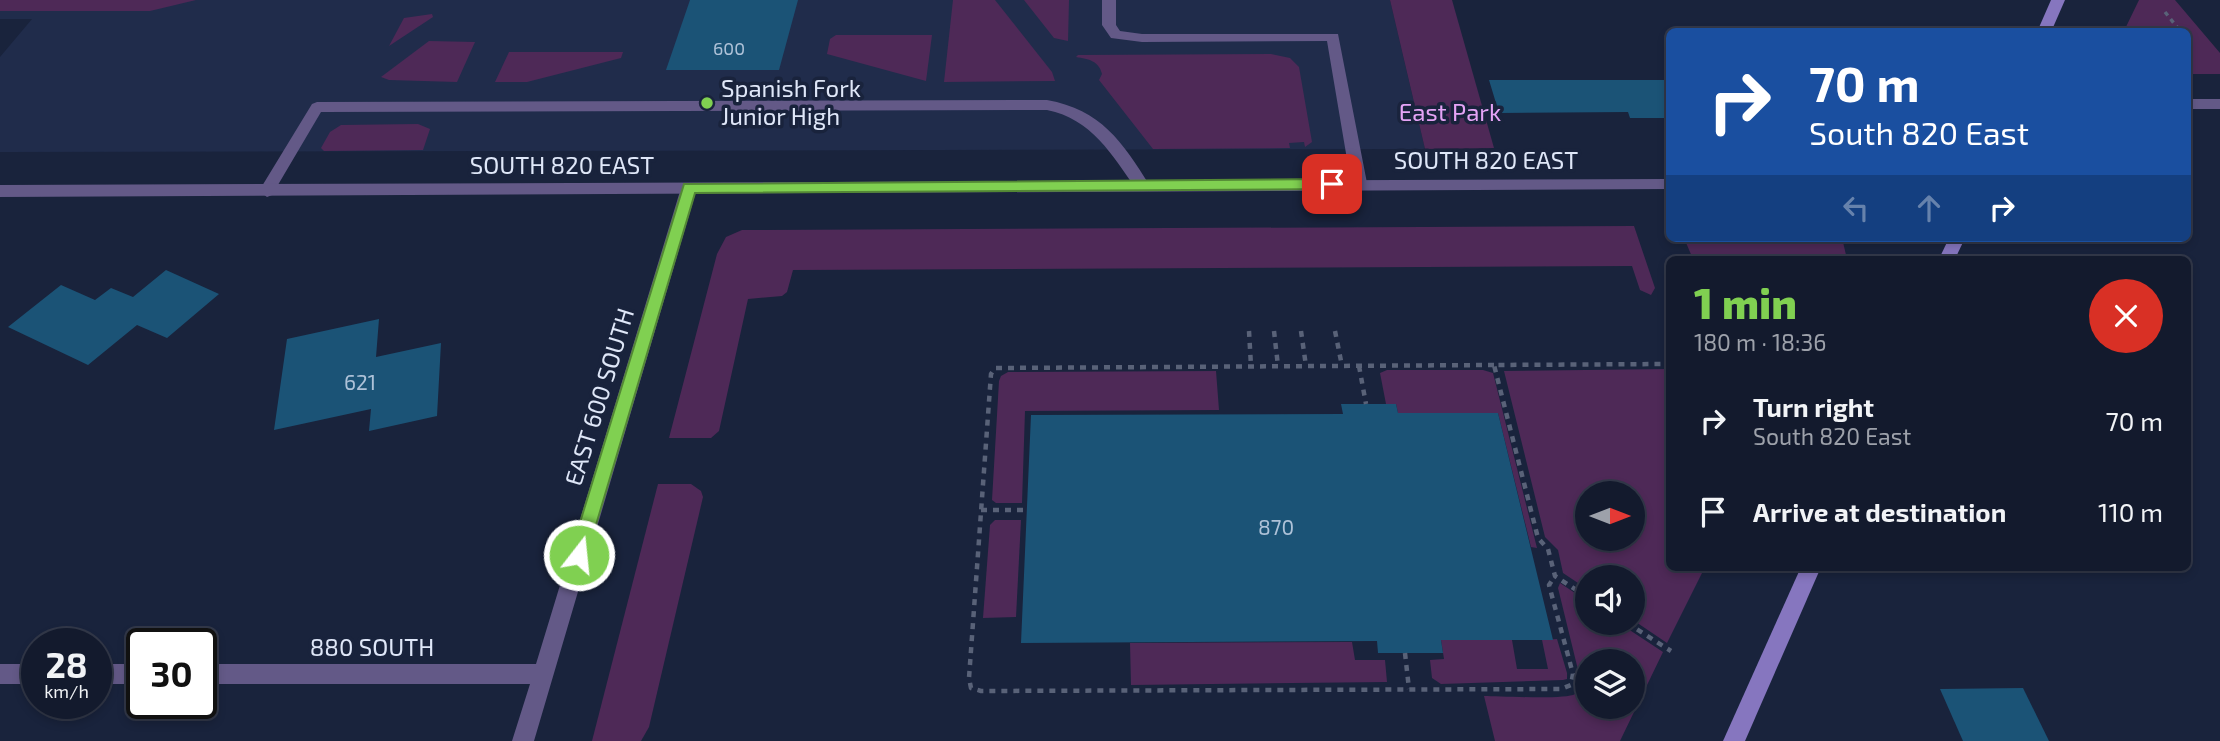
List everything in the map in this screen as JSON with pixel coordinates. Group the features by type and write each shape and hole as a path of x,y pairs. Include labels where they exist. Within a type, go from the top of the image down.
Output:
{"main road":[{"path":"2046,28 2058,0"},
{"path":"1734,741 1809,571"}],"street":[{"path":"1109,0 1109,25 1116,35 1142,38 1333,37 1359,183"},
{"path":"2191,104 2220,104"},
{"path":"267,191 317,107 1047,105 1080,112 1092,121 1142,186"},
{"name":"SOUTH 820 EAST","path":"0,191 1359,183 1666,184"},
{"name":"EAST 600 SOUTH","path":"523,741 689,188"},
{"path":"0,674 21,674"},
{"name":"880 SOUTH","path":"217,674 543,674"}],"path":[{"path":"2165,12 2178,28"},
{"path":"1249,331 1251,366"},
{"path":"1274,331 1278,366"},
{"path":"1301,331 1306,366"},
{"path":"1335,331 1342,366"},
{"path":"1555,576 1549,585 1573,674 1571,685 1561,689 981,691 971,688 969,678 991,374 995,368 1666,364"},
{"path":"1494,365 1538,538 1548,549 1555,576 1575,589"},
{"path":"1359,366 1366,404"},
{"path":"981,510 1027,510"},
{"path":"1645,634 1671,651"},
{"path":"1405,653 1409,689"}],"shaded area":[{"name":"Spanish Fork Junior High","path":"0,0 1390,0 1425,149 0,152 0,57 32,19 0,19"}],"green space":[{"path":"0,0 196,0 150,11 0,11"},
{"path":"953,0 995,0 1052,72 1055,81 944,82"},
{"path":"1024,0 1069,0 1068,41 1054,38"},
{"name":"East Park","path":"1390,0 1452,0 1494,148 1425,149"},
{"path":"2139,0 2175,0 2220,53 2220,74 2191,74 2191,28 2125,28"},
{"path":"432,14 433,17 389,46 404,18"},
{"path":"836,35 932,35 926,81 827,54 830,39"},
{"path":"429,41 475,42 457,82 389,80 381,77"},
{"path":"509,52 623,52 621,58 527,82 495,82"},
{"path":"1271,54 1290,58 1299,67 1312,142 1305,147 1304,142 1289,143 1290,148 1153,149 1099,80 1102,74 1096,63 1076,57 1078,55"},
{"path":"418,124 430,129 423,150 324,151 321,148 330,132 341,125"},
{"path":"1634,226 1655,288 1651,295 1640,290 1632,266 793,270 787,292 782,296 748,299 719,431 711,438 669,438 717,254 726,237 742,230"},
{"path":"1686,242 1843,242 1846,256 1692,256"},
{"path":"1666,369 1666,571 1703,571 1667,643 1645,628 1645,565 1575,565 1575,581 1563,573 1558,550 1545,537 1504,371"},
{"path":"1387,370 1483,370 1493,373 1537,548 1531,547 1498,413 1398,413 1396,404 1386,404 1380,373"},
{"path":"1216,371 1219,410 1025,411 1022,503 996,503 992,500 1001,376 1008,372"},
{"path":"658,484 691,484 701,491 703,497 649,727 641,741 592,741"},
{"path":"995,520 1021,520 1016,617 983,618 990,525"},
{"path":"1560,583 1575,593 1575,635 1637,635 1663,652 1645,689 1645,649 1575,649 1575,658 1558,588"},
{"path":"1557,639 1567,679 1441,684 1432,678 1430,660 1444,659 1441,640 1512,640 1517,669 1548,669 1542,640"},
{"path":"1352,642 1355,660 1385,660 1387,682 1131,685 1130,643"},
{"path":"1575,694 1575,719 1631,719 1620,741 1495,741 1484,696"}],"building":[{"path":"690,0 798,0 779,70 666,70"},
{"path":"1489,80 1666,80 1666,118 1630,118 1628,112 1499,113"},
{"path":"166,270 219,294 167,338 137,325 88,365 8,327 61,285 95,300 111,288 133,297"},
{"path":"379,319 376,357 441,343 437,416 369,431 371,409 274,430 287,339"},
{"path":"1341,404 1396,404 1398,413 1498,413 1553,640 1441,640 1443,653 1378,653 1377,641 1021,643 1031,415 1343,414"},
{"path":"2023,688 2049,741 1963,741 1940,689"}],"place":[{"name":"Spanish Fork Junior High","path":"707,103"}],"route":[{"path":"579,555 689,188 1332,184"}]}
